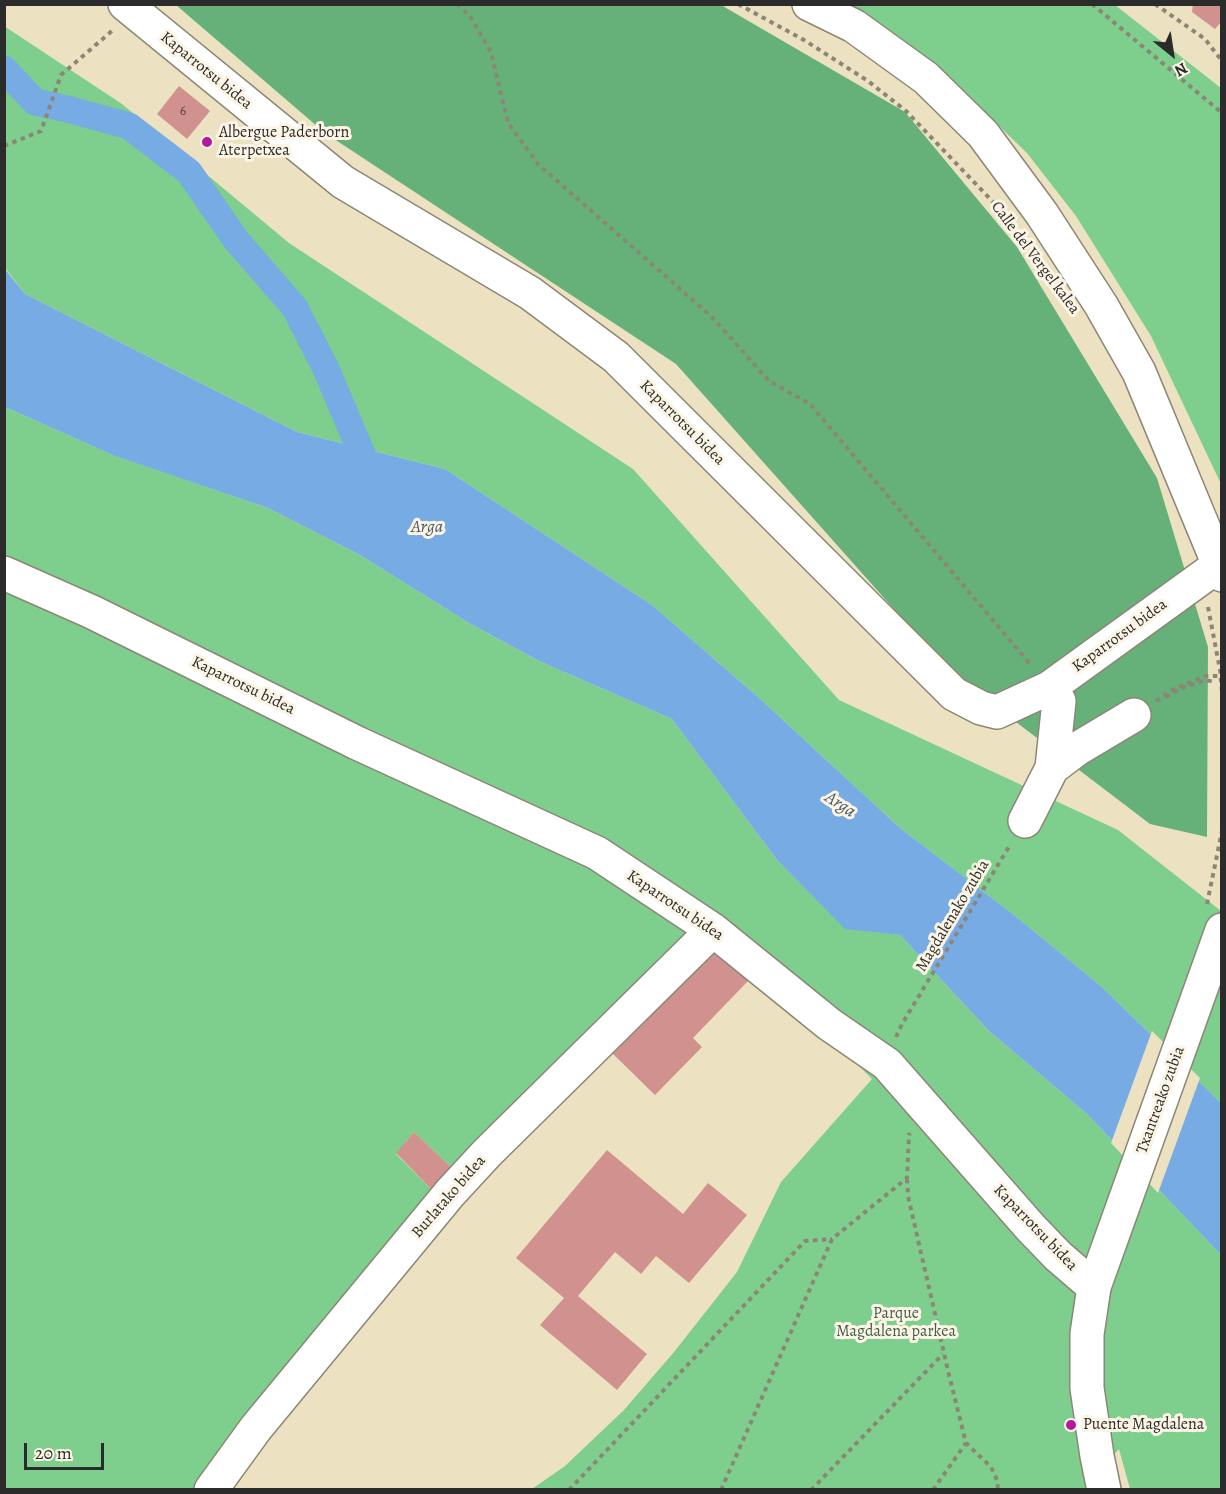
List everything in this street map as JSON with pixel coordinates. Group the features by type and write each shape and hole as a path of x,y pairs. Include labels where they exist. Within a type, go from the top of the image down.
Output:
{"street":[{"name":"Calle del Vergel kalea","path":"808,4 854,26 926,78 983,134 1042,214 1101,306 1139,372 1221,569"},
{"name":"Kaparrotsu bidea","path":"129,8 343,182 530,293 616,357 954,694 981,708 997,712 1054,695 1221,569"},
{"name":"Kaparrotsu bidea","path":"4,573 92,612 357,743 597,853 713,930 829,1024 887,1064 1031,1228 1058,1256 1094,1287"},
{"path":"1025,821 1052,768 1054,695"},
{"path":"1052,768 1077,749 1134,715"},
{"name":"Burlatako bidea","path":"211,1490 256,1428 450,1193 487,1153 713,930"},
{"name":"Txantreako zubia","path":"1104,1490 1087,1388 1087,1334 1094,1287 1217,945"}],"path":[{"path":"457,4 470,16 490,52 508,123 539,165 712,317 769,381 810,404 1054,695"},
{"name":"Calle del Vergel kalea","path":"738,4 804,40 868,81 906,111 1001,209"},
{"path":"1092,4 1221,113"},
{"path":"1155,4 1205,39 1221,61"},
{"path":"4,146 41,131 61,75 129,8"},
{"path":"1202,600 1209,608 1221,676 1221,692"},
{"path":"1134,715 1174,689 1206,675 1221,676"},
{"path":"1134,715 1182,688 1206,680 1214,682"},
{"name":"Magdalenako zubia","path":"902,1024 1025,821"},
{"path":"930,1113 909,1135 908,1196 966,1443 991,1467 997,1480 998,1490"},
{"path":"721,1490 832,1239 907,1178"},
{"path":"569,1490 805,1241 832,1239"},
{"path":"811,1490 944,1354"},
{"path":"933,1490 966,1443"}],"green space":[{"path":"176,5 721,5 905,112 1017,247 1157,478 1208,647 1207,837 1150,824 949,671 676,364 325,133"},
{"path":"849,5 1115,5 1221,88 1221,484 1151,336 1076,216 1027,153 943,72"},
{"path":"4,26 122,104 289,243 633,469 839,700 1118,830 1221,911 1221,1103 1102,987 1014,915 900,828 758,697 652,605 445,469 297,432 25,294 5,268"},
{"name":"Parque Magdalena parkea","path":"5,407 113,455 268,508 360,555 469,623 539,661 672,719 777,860 845,928 900,935 988,1030 1087,1114 1221,1255 1221,1489 1130,1489 1119,1449 1100,1470 1104,1489 532,1489 565,1466 624,1410 674,1352 737,1272 781,1182 872,1079 824,1031 718,954 453,1169 414,1132 396,1154 435,1193 212,1489 5,1489"}],"water":[{"name":"Arga","path":"4,268 25,294 297,432 445,469 652,605 758,697 900,828 1014,915 1102,987 1221,1103 1221,1255 1087,1114 988,1030 900,935 845,929 777,860 672,719 539,661 469,623 360,555 268,508 115,456 5,407"}],"pier":[{"path":"1152,1031 1200,1078 1158,1193 1111,1143"}],"building":[{"path":"1193,4 1222,4 1222,21 1215,29 1192,12"},
{"path":"179,86 210,111 187,139 157,114"},
{"path":"716,948 749,980 693,1038 702,1047 655,1095 612,1053"},
{"path":"414,1132 453,1169 435,1193 396,1153"},
{"path":"607,1150 683,1214 708,1183 747,1215 689,1283 656,1256 641,1274 615,1252 578,1296 647,1354 617,1390 540,1325 564,1298 516,1258"}],"waterway":[{"path":"4,69 35,102 129,126 189,172 236,240 295,308 326,369 370,473 371,482"}],"place":[{"name":"Albergue Paderborn Aterpetxea","path":"207,142"},
{"name":"Puente Magdalena","path":"1071,1425"}]}
